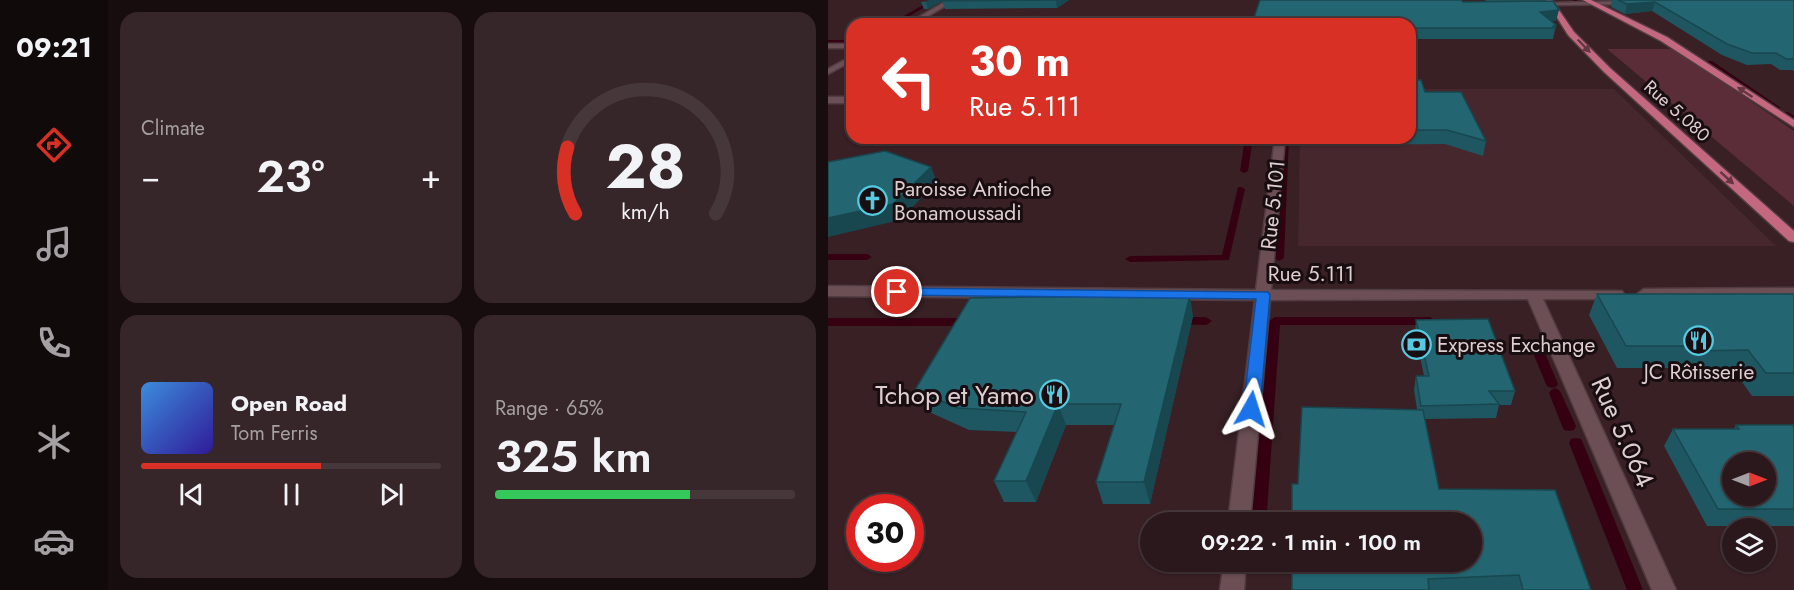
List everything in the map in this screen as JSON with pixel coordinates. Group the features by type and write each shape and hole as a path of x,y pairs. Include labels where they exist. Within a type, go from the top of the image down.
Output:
{"main road":[{"path":"1588,2 1664,39 1792,121"},
{"name":"Rue 5.080","path":"1549,5 1571,33 1607,70 1794,238"}],"street":[{"path":"920,18 952,0"},
{"path":"1549,5 1588,2 1637,3"},
{"path":"828,46 846,46"},
{"path":"828,72 846,62"},
{"path":"828,100 846,100"},
{"name":"Rue 5.101","path":"1240,512 1279,144"},
{"name":"Rue 5.111","path":"828,291 1263,295 1794,293"},
{"name":"Rue 5.064","path":"1534,295 1664,590"},
{"path":"1232,590 1234,572"}],"shaded area":[{"path":"1607,49 1675,49 1794,131 1794,206"},
{"path":"1416,89 1614,89 1776,246 1298,246 1300,144 1416,144"}],"building":[{"path":"944,0 1056,0 942,1"},
{"path":"1260,0 1553,1 1559,10 1540,12 1556,25 1553,26 1555,28 1416,28 1416,18 1254,18"},
{"path":"1618,0 1794,0 1794,59 1786,59 1776,53 1752,53 1727,44 1655,2 1627,4"},
{"path":"1416,80 1421,80 1425,92 1461,92 1486,141 1447,130 1416,130"},
{"name":"Paroisse Antioche Bonamoussadi","path":"885,151 931,167 893,204 828,218 828,162"},
{"name":"JC Rôtisserie","path":"1597,294 1794,294 1794,373 1766,373 1748,350 1688,351 1685,346 1626,346"},
{"name":"Tchop et Yamo","path":"1190,295 1144,482 1096,482 1121,404 1058,404 1026,481 994,481 1026,412 958,408 915,390 970,298"},
{"path":"1488,319 1515,391 1489,391 1499,404 1421,406 1416,376 1429,376 1416,320"},
{"path":"1302,407 1423,410 1439,489 1555,490 1591,590 1523,590 1519,575 1428,579 1429,590 1292,590 1292,572 1482,572 1482,512 1292,512 1292,484 1298,484"},
{"path":"1736,425 1793,425 1794,509 1718,509 1673,429 1739,429"}],"waterway":[{"path":"903,18 930,3"},
{"path":"828,42 846,42"},
{"path":"1710,62 1778,108"},
{"path":"1786,113 1794,119"},
{"path":"1244,171 1248,144"},
{"path":"1279,258 1285,144"},
{"path":"1130,259 1226,258 1241,189"},
{"path":"828,257 867,257"},
{"path":"1179,321 1206,321"},
{"path":"1259,511 1275,321 1430,321"},
{"path":"828,322 969,322"},
{"path":"1539,353 1552,384"},
{"path":"1555,393 1569,426"},
{"path":"1576,443 1635,590"}],"place":[{"name":"Paroisse Antioche Bonamoussadi","path":"873,201"},
{"name":"JC Rôtisserie","path":"1699,341"},
{"name":"Express Exchange","path":"1416,345"},
{"name":"Tchop et Yamo","path":"1055,395"}],"route":[{"path":"897,292 1263,295 1251,409"}]}
